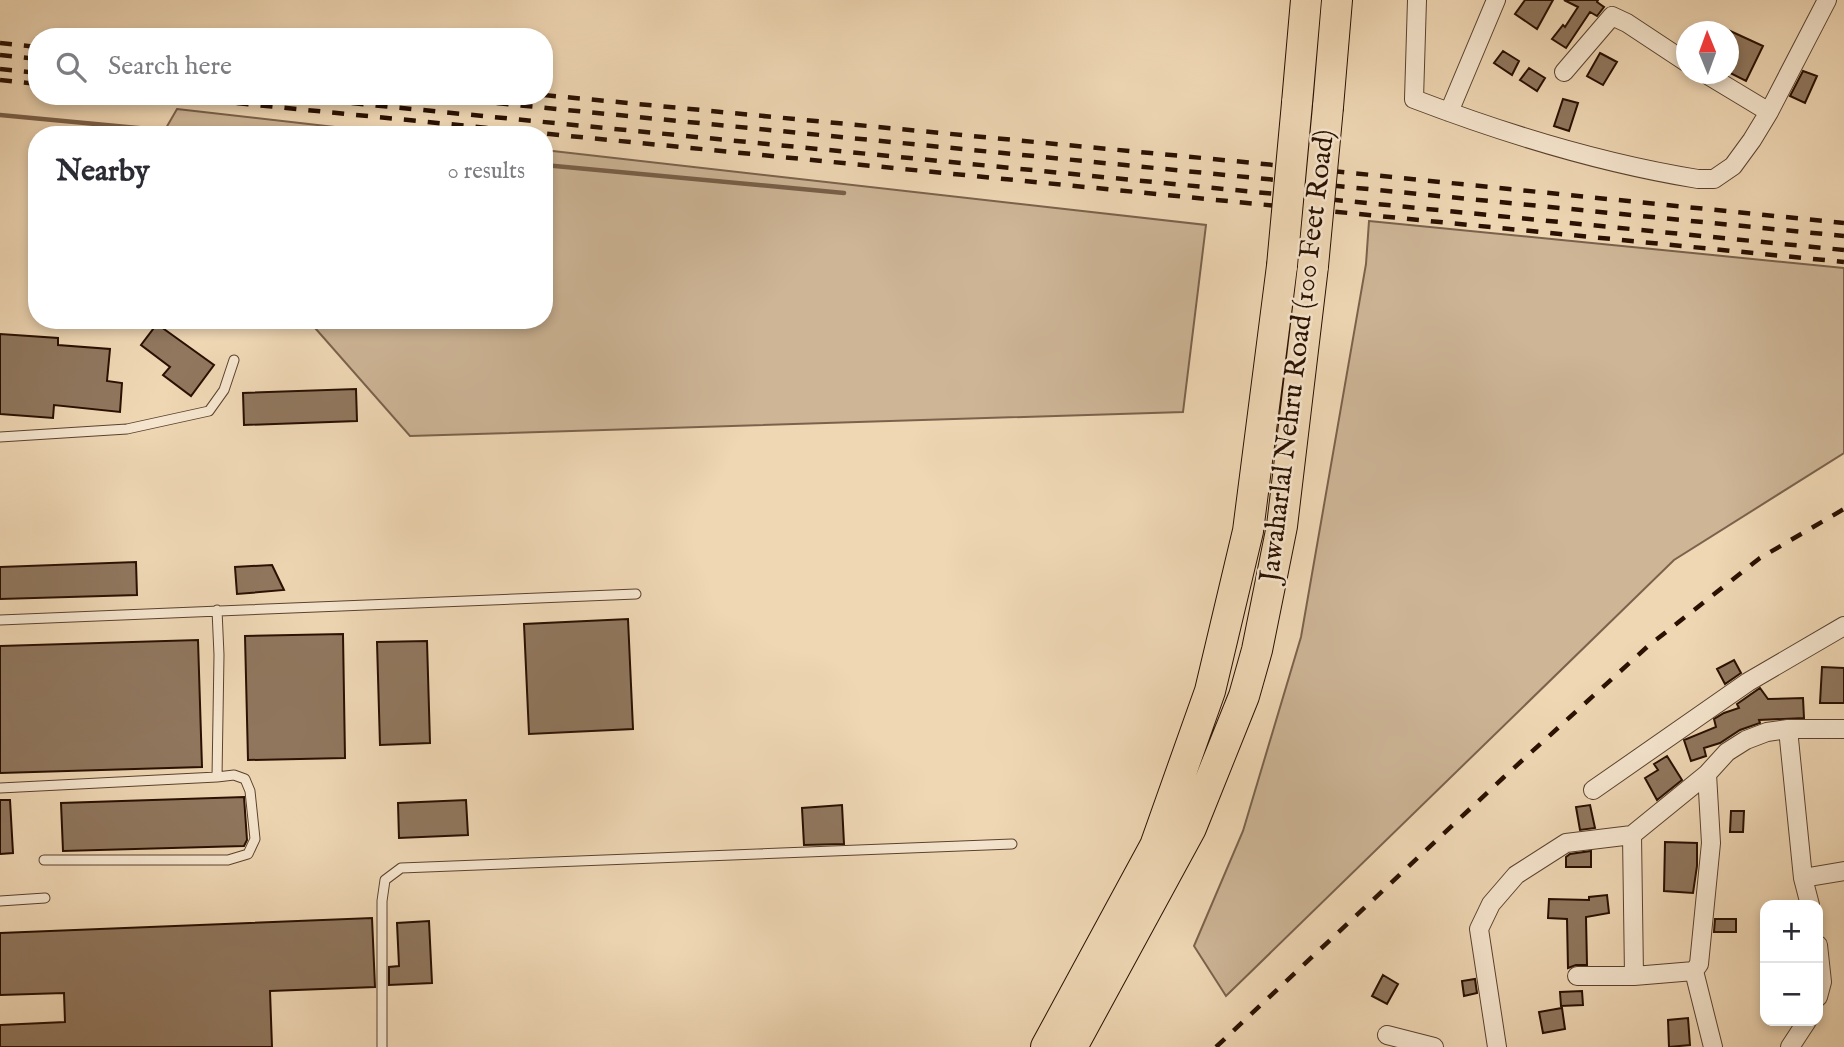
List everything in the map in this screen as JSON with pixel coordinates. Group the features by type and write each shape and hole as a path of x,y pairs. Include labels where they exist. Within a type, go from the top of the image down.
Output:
{"main road":[{"name":"Jawaharlal Nehru Road (100 Feet Road)","path":"1046,1047 1155,846 1210,691 1248,531 1282,266 1306,0"},
{"name":"Jawaharlal Nehru Road (100 Feet Road)","path":"1072,1047 1191,828 1244,696 1257,650 1282,526 1313,266 1337,0"}],"street":[{"path":"1417,0 1414,99 1596,156 1698,179 1714,179 1732,166 1769,113 1827,0"},
{"path":"1449,112 1496,0"},
{"path":"1564,72 1615,8 1627,23 1676,55"},
{"path":"1722,84 1769,113"},
{"path":"1593,790 1748,682 1844,626"},
{"path":"1788,729 1803,878 1809,900"},
{"path":"1497,1047 1479,929 1491,904 1516,875 1566,843 1632,835 1707,774 1727,752 1746,740 1767,732 1788,729 1844,729"},
{"path":"1707,774 1712,843 1701,950 1699,964 1694,971 1713,1047"},
{"path":"1632,835 1633,976"},
{"path":"1803,878 1844,871"},
{"path":"1577,976 1633,976 1694,971"},
{"path":"1790,1047 1804,1026"},
{"path":"1387,1035 1423,1045"}],"lane":[{"path":"0,437 127,429 208,411 224,390 234,360"},
{"path":"0,620 636,594"},
{"path":"217,610 217,777"},
{"path":"0,788 233,775 245,779 250,791 255,839 248,854 228,860 44,860"},
{"path":"382,1047 384,880 401,868 1012,844"},
{"path":"0,901 45,898"}],"shaded area":[{"path":"177,109 326,126 167,126"},
{"path":"553,151 1206,225 1183,412 410,436 316,329 553,329"},
{"path":"1369,221 1844,268 1844,453 1674,560 1226,996 1194,946 1243,831 1301,637 1366,264"}],"building":[{"path":"1525,0 1553,0 1537,29 1515,14"},
{"path":"1564,0 1598,0 1604,7 1597,16 1590,12 1566,48 1552,39 1563,25 1565,27 1578,7"},
{"path":"1739,35 1763,46 1746,81 1739,78"},
{"path":"1503,51 1519,61 1512,75 1494,63"},
{"path":"1600,53 1617,62 1603,85 1587,76"},
{"path":"1529,68 1545,78 1537,91 1520,80"},
{"path":"1803,71 1817,76 1805,103 1790,96"},
{"path":"1563,99 1578,103 1569,131 1554,126"},
{"path":"153,329 164,329 214,365 191,396 163,375 170,367 141,345"},
{"path":"0,334 58,338 58,345 110,349 107,381 122,383 120,412 54,405 53,418 0,414"},
{"path":"356,389 357,421 244,425 243,393"},
{"path":"136,562 137,595 0,599 0,567"},
{"path":"272,565 284,590 237,594 235,567"},
{"path":"628,619 633,729 529,734 524,624"},
{"path":"343,634 345,758 248,760 245,636"},
{"path":"198,640 202,767 0,773 0,646"},
{"path":"427,641 430,743 380,745 377,642"},
{"path":"1734,660 1741,673 1725,684 1717,669"},
{"path":"1822,667 1844,668 1844,703 1820,703"},
{"path":"1760,688 1768,699 1803,698 1804,718 1759,720 1760,723 1704,748 1706,756 1691,761 1684,740 1716,727 1714,719 1739,708 1737,704"},
{"path":"1667,756 1682,780 1657,800 1645,778 1658,770 1654,764"},
{"path":"244,797 247,840 244,846 63,851 61,803"},
{"path":"0,800 10,800 13,853 0,854"},
{"path":"466,800 468,835 399,838 398,803"},
{"path":"842,805 844,844 804,845 802,808"},
{"path":"1590,805 1595,828 1580,830 1576,807"},
{"path":"1731,811 1744,811 1743,832 1730,832"},
{"path":"1665,842 1697,843 1693,893 1664,891"},
{"path":"1591,851 1591,867 1566,867 1566,857 1570,854"},
{"path":"1607,895 1609,913 1586,917 1587,965 1568,968 1567,919 1548,918 1549,899 1589,900 1589,897"},
{"path":"372,918 375,987 270,991 272,1047 0,1047 0,1025 65,1022 64,993 0,995 0,933"},
{"path":"1715,919 1736,919 1736,932 1714,932"},
{"path":"429,921 432,983 389,985 389,967 399,966 397,923"},
{"path":"1383,975 1398,984 1387,1004 1372,996"},
{"path":"1475,979 1477,993 1464,996 1462,981"},
{"path":"1582,991 1583,1005 1561,1006 1560,992"},
{"path":"1562,1008 1565,1029 1543,1033 1539,1012"},
{"path":"1688,1018 1690,1045 1669,1047 1668,1020"}],"waterway":[{"path":"0,115 117,126"},
{"path":"553,166 844,193"}],"railway":[{"path":"0,43 28,46"},
{"path":"0,55 28,58"},
{"path":"0,69 28,72"},
{"path":"0,80 28,83"},
{"path":"553,96 1844,223"},
{"path":"256,105 468,126"},
{"path":"371,105 1844,250"},
{"path":"516,105 1844,236"},
{"path":"553,134 1844,262"},
{"path":"1216,1047 1647,647 1760,558 1844,509"}]}
